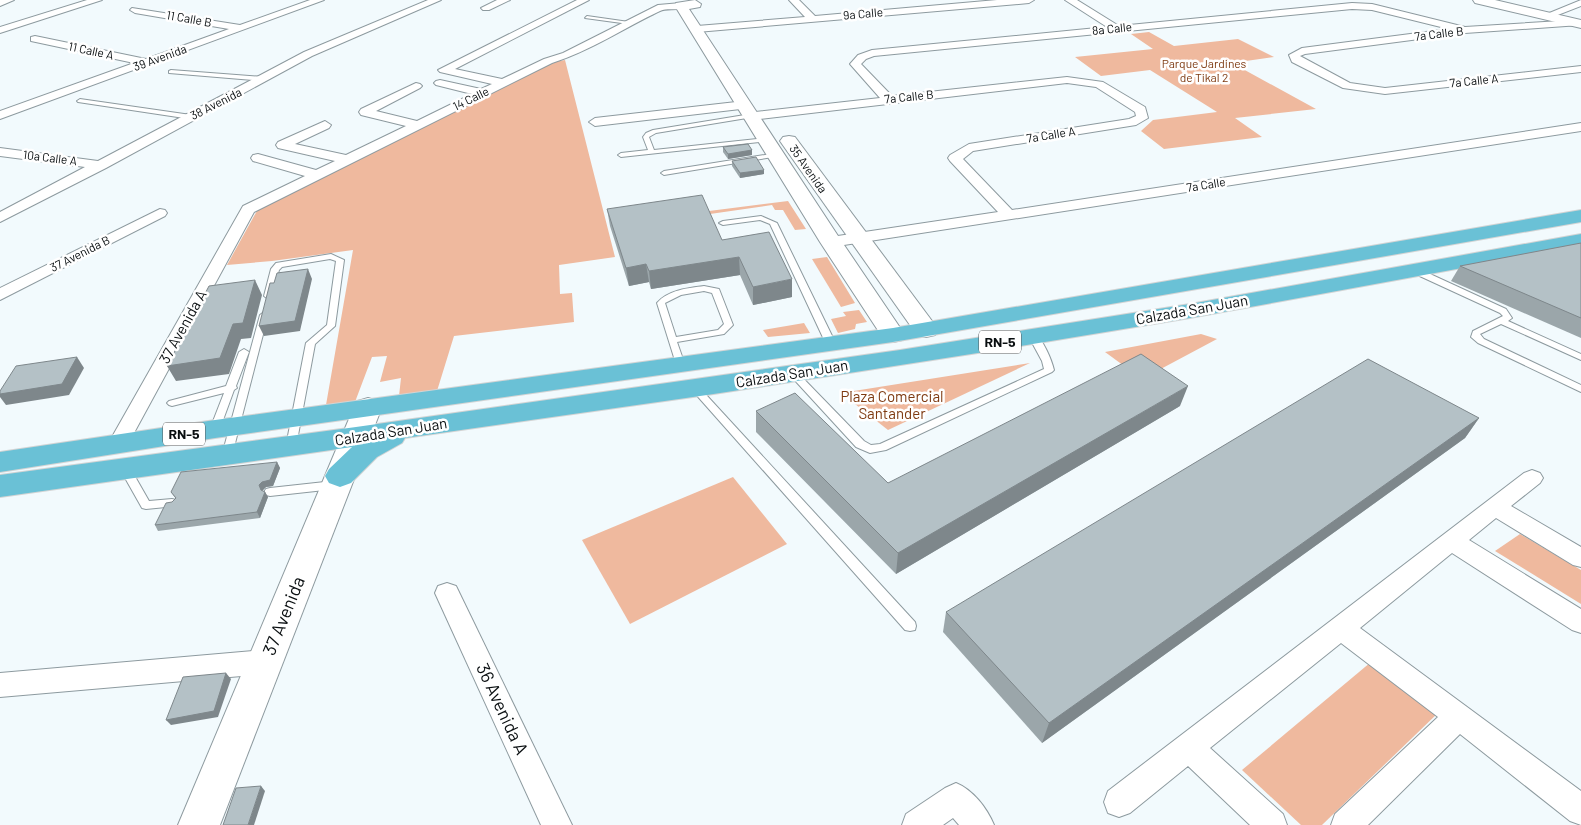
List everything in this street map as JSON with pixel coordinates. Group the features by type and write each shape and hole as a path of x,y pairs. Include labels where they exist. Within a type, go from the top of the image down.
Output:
{"main road":[{"name":"Calzada San Juan","path":"2,481 121,456 224,428 926,330 1581,216"},
{"name":"Calzada San Juan","path":"121,456 227,455 794,374 1034,337 1581,240"},
{"path":"339,480 366,450 383,440 416,427"}],"street":[{"path":"0,2 9,0"},
{"path":"0,30 97,0"},
{"name":"39 Avenida","path":"0,115 319,0"},
{"name":"38 Avenida","path":"0,218 308,54 436,0"},
{"path":"486,8 504,0"},
{"path":"503,83 444,70 584,0"},
{"path":"794,0 812,18"},
{"name":"9a Calle","path":"703,28 1029,0"},
{"path":"1070,0 1116,28"},
{"path":"1482,0 1579,23"},
{"path":"289,2 307,4"},
{"path":"1547,16 1581,3"},
{"name":"14 Calle","path":"248,209 548,61 567,55 661,7 689,4"},
{"name":"35 Avenida","path":"689,4 755,111 858,238 926,330"},
{"name":"8a Calle","path":"888,99 856,64 862,57 872,54 1116,28 1352,6 1372,7 1465,30"},
{"name":"11 Calle B","path":"135,10 242,28"},
{"name":"7a Calle B","path":"1302,51 1465,30 1579,23"},
{"name":"35 Avenida","path":"703,28 755,111 772,148 831,242 893,335"},
{"name":"11 Calle A","path":"35,39 146,62"},
{"name":"7a Calle A","path":"1302,51 1294,55 1296,60 1347,86 1368,90 1385,91 1581,69"},
{"name":"7a Calle B","path":"595,122 755,111 1067,80 1099,84 1140,110 1142,118 1132,122"},
{"path":"440,83 482,93"},
{"path":"416,86 365,112 418,125"},
{"path":"10,101 29,105"},
{"name":"7a Calle A","path":"1008,215 955,158 969,148 1132,122"},
{"path":"325,125 283,145 348,160"},
{"name":"7a Calle","path":"831,242 1581,127"},
{"name":"10a Calle A","path":"0,152 101,164"},
{"path":"258,158 318,175"},
{"name":"37 Avenida A","path":"121,456 248,209"},
{"name":"37 Avenida B","path":"0,295 160,212"},
{"name":"37 Avenida","path":"199,825 368,407"},
{"path":"1119,802 1532,478"},
{"path":"1495,507 1581,558"},
{"path":"1451,541 1581,622"},
{"name":"36 Avenida A","path":"447,593 557,825"},
{"path":"1341,628 1581,810"},
{"path":"0,685 265,662"},
{"path":"1346,825 1459,716"},
{"path":"1188,747 1272,825"},
{"path":"917,825 956,798 979,825"}],"lane":[{"path":"587,17 629,23"},
{"path":"171,72 264,79"},
{"path":"80,101 190,117"},
{"path":"652,152 646,137 648,134 755,111"},
{"path":"621,155 652,152 772,148"},
{"path":"664,172 772,148"},
{"path":"723,224 761,218 773,223 831,344"},
{"path":"224,428 275,269 286,263 337,257 340,260 331,326 311,343 291,446"},
{"path":"1414,270 1503,311 1507,315 1508,318 1503,322 1476,333 1476,337 1481,341 1581,389"},
{"path":"673,340 721,332 726,329 729,325 716,291 705,289 668,295 661,303 680,365"},
{"path":"1503,322 1581,357"},
{"path":"794,374 860,444 870,449 882,447 1049,370 1047,361 1034,337"},
{"path":"227,455 224,428 232,388 244,352"},
{"path":"172,403 232,388"},
{"path":"695,388 910,626"},
{"path":"121,456 146,505 172,503"},
{"path":"270,492 339,480"}],"green space":[{"name":"Parque Jardines de Tikal 2","path":"1149,32 1174,46 1238,39 1274,57 1232,63 1316,109 1235,118 1262,137 1164,149 1141,131 1153,120 1217,112 1150,70 1101,76 1075,57 1153,49 1131,34"},
{"path":"565,60 615,257 559,265 560,294 572,293 574,322 454,336 437,391 399,396 401,378 380,382 387,356 372,357 355,402 326,405 353,250 227,265 258,209 549,63"},
{"path":"788,201 806,229 795,230 783,210 775,210 772,205 710,214 709,211"},
{"path":"827,257 855,303 841,307 812,259"},
{"path":"859,310 867,322 856,324 855,329 838,333 831,319 846,316 843,312"},
{"path":"804,323 810,333 768,337 763,330"},
{"path":"1201,334 1217,339 1142,379 1105,352"},
{"name":"Plaza Comercial Santander","path":"1030,363 888,430 841,393"},
{"path":"733,477 787,544 630,624 582,540"},
{"path":"1520,534 1581,570 1581,604 1495,551"},
{"path":"1371,662 1439,712 1322,825 1301,825 1242,770"}],"building":[{"path":"748,144 752,150 728,154 723,147"},
{"path":"756,157 764,170 740,173 732,161"},
{"path":"702,195 722,240 769,232 792,279 753,287 739,257 649,271 646,264 626,268 607,209"},
{"path":"1581,243 1581,318 1460,266"},
{"path":"308,269 295,321 259,326 270,283 274,283 277,273"},
{"path":"255,280 243,323 233,324 220,358 167,366 209,286"},
{"name":"Plaza Comercial Santander","path":"1141,354 1188,386 898,553 756,411 795,393 888,483"},
{"path":"77,357 62,384 0,394 16,366"},
{"path":"1368,359 1479,418 1049,723 946,612"},
{"path":"277,462 270,480 259,485 261,490 265,492 257,512 155,525 166,503 172,502 176,498 171,492 181,472"},
{"path":"226,673 214,711 166,720 183,677"},
{"path":"261,786 248,825 223,825 236,788"}]}
